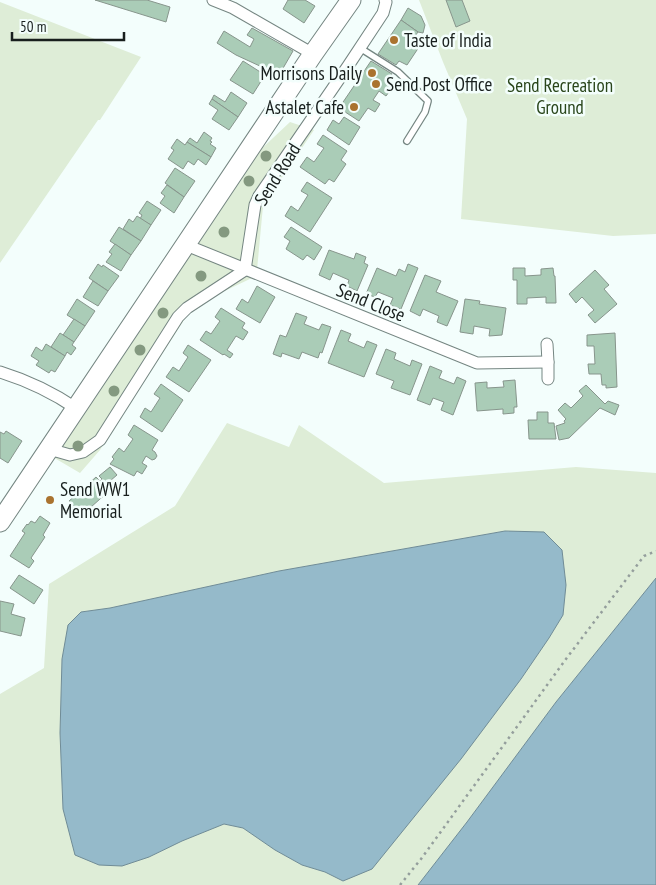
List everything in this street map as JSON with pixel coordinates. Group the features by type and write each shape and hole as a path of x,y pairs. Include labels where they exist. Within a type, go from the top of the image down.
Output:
{"main road":[{"name":"Send Road","path":"0,522 351,0"}],"street":[{"path":"213,0 233,8 313,54"},
{"name":"Send Road","path":"245,270 255,205 259,196 383,13 385,0"},
{"name":"Send Close","path":"186,245 477,363 548,362"},
{"path":"49,449 70,455 83,452 100,440 178,317 187,308 245,270"},
{"path":"547,344 548,379"},
{"path":"0,372 17,377 54,394 77,408"}],"lane":[{"path":"360,48 398,72 428,101 426,112 407,141"}],"path":[{"path":"400,885 427,851 566,658 644,556 656,551"}],"green space":[{"name":"Send Recreation Ground","path":"419,0 656,0 656,234 613,236 461,219 467,119"},
{"path":"0,2 141,57 100,120 98,120 0,263"},
{"path":"290,122 314,130 263,206 257,270 252,278 193,306 100,450 80,473 51,456 257,153"},
{"path":"227,423 289,447 299,425 384,483 576,467 656,473 656,578 556,702 418,885 0,885 0,694 44,668 49,584 175,506","holes":["504,531 544,533 566,585 563,615 521,679 343,881 325,872 302,865 275,850 243,828 224,824 149,857 63,809 60,733 62,659 81,612 110,608 279,571"]}],"water":[{"path":"505,531 544,532 562,550 566,585 563,615 521,679 461,759 372,869 343,881 325,872 302,865 275,850 243,828 224,824 149,857 122,866 99,865 75,855 63,809 60,733 62,659 68,625 81,612 110,608 279,571"},
{"path":"656,578 656,885 418,885 556,702"}],"building":[{"path":"95,0 147,0 170,7 166,22"},
{"path":"288,0 305,0 315,6 304,23 283,9"},
{"path":"446,0 462,0 470,21 456,27"},
{"path":"408,8 421,16 425,25 423,33 418,32 401,20"},
{"path":"401,20 418,32 415,36 423,41 407,65 399,61 396,65 378,54"},
{"path":"252,28 293,51 282,70 278,68 275,73 236,55 217,43 224,31 250,47 254,39 247,35"},
{"path":"243,61 265,75 253,94 230,80"},
{"path":"371,61 392,74 388,80 394,85 386,96 379,91 373,100 380,104 375,112 368,108 359,121 339,108"},
{"path":"231,92 247,103 238,117 212,99 214,95 225,102"},
{"path":"212,99 238,117 229,130 212,119 218,110 209,104"},
{"path":"302,106 307,109 303,115 298,112"},
{"path":"344,117 360,127 349,145 327,130 333,120 339,124"},
{"path":"204,132 212,138 210,144 216,148 211,157 187,142 190,138 197,143"},
{"path":"323,135 347,151 341,160 346,164 334,182 329,179 325,184 300,167 307,157 314,162 324,148 317,144"},
{"path":"177,139 185,145 187,142 211,157 206,165 198,159 194,165 188,161 183,169 168,159 174,150 171,148"},
{"path":"175,168 195,181 184,197 165,183"},
{"path":"307,182 332,198 310,232 285,216 291,206 298,211 308,195 301,191"},
{"path":"167,185 184,197 174,213 160,203 165,196 161,193"},
{"path":"147,201 161,210 151,225 140,219 142,215 139,213"},
{"path":"137,216 151,225 141,241 123,229 129,219 133,222"},
{"path":"119,227 141,241 131,255 110,241"},
{"path":"291,227 322,247 314,260 307,255 303,260 286,249 290,241 284,237"},
{"path":"115,244 131,255 121,271 106,262 112,254 109,252"},
{"path":"329,250 354,259 356,253 366,257 364,263 368,265 357,291 347,286 349,280 333,273 330,280 319,275"},
{"path":"98,264 102,267 103,265 119,276 108,291 89,278"},
{"path":"408,264 418,268 401,309 390,305 393,298 378,292 375,297 366,294 377,268 396,276 399,269 405,272"},
{"path":"513,268 525,268 525,276 541,275 541,269 553,268 556,303 546,303 546,297 527,298 527,304 517,304 517,280 513,280"},
{"path":"595,270 609,285 604,289 617,304 595,323 588,315 594,310 582,297 576,303 569,294"},
{"path":"425,275 441,281 436,292 458,301 447,326 437,322 439,316 423,309 420,316 410,311"},
{"path":"93,281 108,291 98,306 83,297"},
{"path":"257,286 275,297 260,323 236,309 242,299 248,303"},
{"path":"77,299 95,311 85,326 67,315"},
{"path":"465,299 480,301 479,304 506,308 502,335 489,336 490,329 474,326 473,334 460,332"},
{"path":"221,308 245,323 242,328 248,332 243,340 236,336 227,350 233,354 230,358 200,340 206,331 211,334 220,321 215,317"},
{"path":"296,313 307,317 304,324 319,330 322,324 331,327 322,353 320,352 318,358 302,352 299,359 282,353 281,357 273,354 280,335 286,337"},
{"path":"74,319 85,326 74,342 63,335"},
{"path":"341,330 351,334 348,341 364,348 367,341 377,345 364,377 328,363"},
{"path":"60,333 74,342 72,345 76,348 71,355 67,352 65,356 51,347"},
{"path":"615,333 617,387 606,388 606,385 602,385 601,374 589,374 588,364 595,364 594,346 587,346 587,335"},
{"path":"46,344 65,356 55,372 51,370 49,373 36,365 39,361 31,356 36,347 42,351"},
{"path":"188,345 211,360 189,392 166,377 173,367 179,371 188,357 183,353"},
{"path":"386,349 396,353 394,359 410,366 412,360 422,364 410,395 391,388 394,381 376,374"},
{"path":"430,366 442,371 439,378 454,384 457,377 466,381 453,415 441,410 444,402 433,398 430,405 417,400"},
{"path":"515,380 517,407 514,407 514,413 503,414 503,409 477,411 475,383 487,382 487,388 504,387 503,381"},
{"path":"161,384 183,400 162,432 140,417 145,408 151,412 160,398 154,394"},
{"path":"586,385 605,404 608,401 619,405 615,415 600,408 569,438 559,440 556,426 565,423 566,419 558,410 565,403 571,408 583,396 579,391"},
{"path":"537,412 548,412 548,423 554,423 556,439 529,439 528,420 537,420"},
{"path":"134,425 158,440 152,450 157,456 155,459 152,460 146,456 142,463 147,466 142,474 137,471 134,476 110,464 114,459 112,457 119,448 124,452 133,439 128,435"},
{"path":"6,431 22,441 8,463 0,458 0,432 4,434"},
{"path":"110,467 117,475 104,486 109,491 82,515 69,501 76,495 73,492 82,484 85,487 96,477 100,481 102,479 99,476"},
{"path":"40,516 50,523 43,535 45,537 31,558 34,561 29,568 10,556 25,533 22,531 27,524 31,521 35,523"},
{"path":"19,575 43,590 34,604 10,588"},
{"path":"0,601 14,604 11,614 25,618 21,636 0,631"}],"place":[{"name":"Taste of India","path":"394,40"},
{"name":"Morrisons Daily","path":"372,73"},
{"name":"Send Post Office","path":"376,84"},
{"name":"Astalet Cafe","path":"354,107"},
{"name":"Send WW1 Memorial","path":"50,500"}]}
